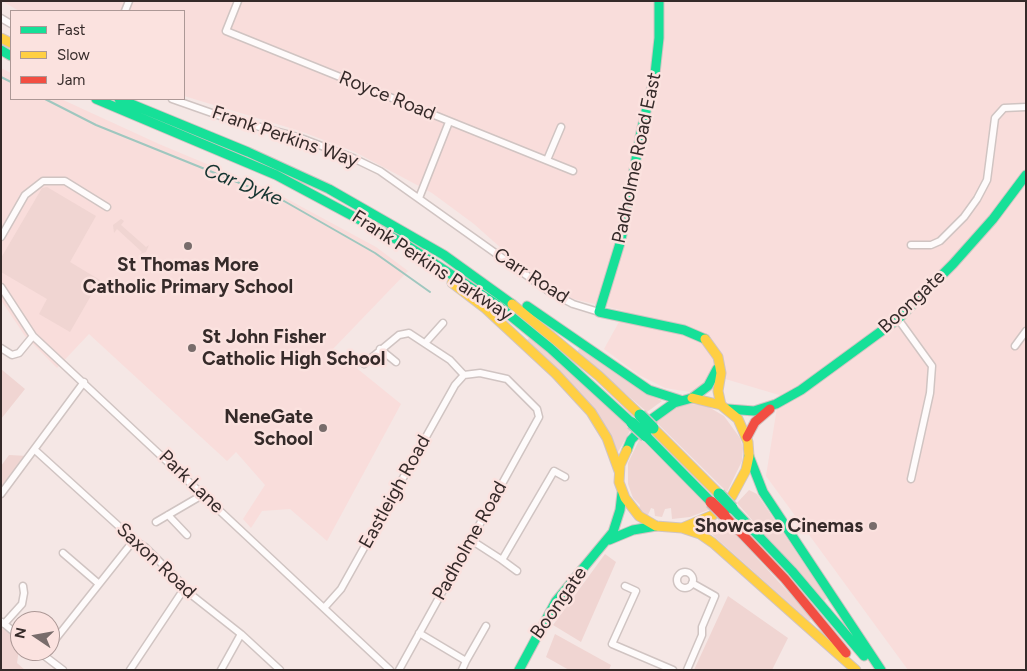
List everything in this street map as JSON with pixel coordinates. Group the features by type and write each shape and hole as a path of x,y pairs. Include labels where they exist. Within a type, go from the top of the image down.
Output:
{"main road":[{"name":"Padholme Road East","path":"599,312 621,240 640,132 655,74 659,38 659,1"},
{"name":"Frank Perkins Parkway","path":"98,100 276,174 343,208 526,316 537,324 591,384 636,419 728,511"},
{"name":"Frank Perkins Parkway","path":"121,100 248,152 329,189 390,222 486,284 510,295 526,316"},
{"name":"Boongate","path":"747,437 756,422 776,404 801,390 898,319 953,264 987,225 1026,174"},
{"path":"343,208 367,227 448,280 486,309 556,374 591,412 607,438 619,472 622,493 635,512 656,526 682,528 700,534 713,543 858,670"},
{"name":"Carr Road","path":"599,312 678,328 699,335 713,346 721,373 718,391 724,407"},
{"path":"526,316 537,324 609,360 649,390 680,400"},
{"path":"692,398 714,378 719,364"},
{"path":"619,472 624,453 641,428 662,410 680,400 692,398 724,407 738,419 747,437 749,456 763,492 881,670"},
{"name":"Boongate","path":"724,407 754,410 776,404"},
{"path":"682,528 705,520 723,506 743,480 749,456"},
{"name":"Boongate","path":"519,670 549,612 607,541 618,521 622,493"},
{"path":"728,511 858,670"},
{"path":"728,511 792,571 876,670"},
{"name":"Boongate","path":"607,541 633,530 656,526"}],"street":[{"name":"Royce Road","path":"238,1 226,31 573,171"},
{"name":"Frank Perkins Way","path":"175,100 226,118 298,137 353,158 380,171 419,198"},
{"path":"911,246 931,245 940,241 964,218 978,199 987,180 995,118 1004,108 1017,106 1026,108"},
{"path":"419,198 449,122"},
{"path":"547,160 561,127"},
{"path":"1,237 25,194 43,181 65,181 99,200 107,207"},
{"name":"Carr Road","path":"419,198 550,292 573,304 599,312"},
{"name":"Park Lane","path":"1,287 33,336 390,670"},
{"path":"898,319 932,366 930,393 911,479"},
{"path":"426,342 443,323"},
{"path":"1015,346 1026,330"},
{"path":"364,364 399,334 409,333 426,342 450,360 464,375"},
{"path":"1,348 12,355 19,353 33,336"},
{"path":"380,349 396,362"},
{"name":"Padholme Road","path":"399,670 537,422 539,412 507,379 480,373 464,375"},
{"name":"Eastleigh Road","path":"324,608 341,588 455,385 464,375"},
{"path":"1,494 84,382"},
{"name":"Saxon Road","path":"34,450 134,540 145,547 172,573 184,589 241,634 280,670"},
{"path":"502,560 554,471 564,477"},
{"path":"156,522 204,494"},
{"path":"168,515 187,535"},
{"path":"60,633 134,540"},
{"path":"471,540 517,571"},
{"path":"63,553 99,584"},
{"path":"687,670 702,635 702,627 715,596 692,583"},
{"path":"3,623 22,604 24,592 22,586"},
{"path":"624,586 636,591 610,647 672,670"},
{"path":"130,670 184,589"},
{"path":"462,670 486,626"},
{"path":"419,633 466,661"},
{"path":"221,670 241,634"},
{"path":"52,661 63,670"}],"shaded area":[{"path":"2,1 1026,1 1026,670 908,670 766,476 779,395 712,375 706,386 690,392 665,388 639,375 604,349 625,311 573,299 530,274 474,224 432,193 355,152 300,131 185,96 185,10 17,10"},
{"path":"1,68 10,72 10,100 63,100 159,144 276,193 376,247 408,271 333,349 401,404 327,541 290,509 262,511 251,528 243,519 265,485 236,452 227,461 89,334 57,368 25,336 1,300"},
{"path":"47,187 96,216 70,262 100,280 70,332 39,314 47,299 1,272 1,258 42,188"},
{"path":"121,219 124,221 121,225 146,247 149,245 146,252 140,254 142,252 117,229 114,233 113,225"},
{"path":"530,337 631,429 618,452 607,428 594,409 527,340"},
{"path":"580,347 647,394 662,401 647,412 577,352"},
{"path":"1,369 25,389 1,419"},
{"path":"691,404 707,406 724,416 740,438 743,448 742,461 727,492 655,421 675,407"},
{"path":"640,438 711,509 690,517 672,519 671,508 665,509 662,517 655,516 654,509 651,508 648,515 643,515 639,509 640,505 633,498 628,484 628,463"},
{"path":"9,455 28,456 1,492 1,466"},
{"path":"749,490 757,494 827,598 824,601 737,503"},
{"path":"721,519 812,618 809,621 707,530"},
{"path":"605,554 616,562 581,642 553,625"},
{"path":"728,596 788,638 772,670 694,670"},
{"path":"2,628 10,634 10,661 17,661 17,663 25,670 1,670"},
{"path":"555,634 611,665 609,670 569,670 546,657"}],"waterway":[{"name":"Car Dyke","path":"1,77 10,82"},
{"name":"Car Dyke","path":"47,100 96,125 284,201 375,253 430,292"}],"traffic: fast":[{"path":"659,1 659,38 655,74 641,132 621,240 599,312 684,330 705,339"},
{"path":"1,50 10,55"},
{"path":"98,100 276,175 405,244 496,304 550,348 632,423"},
{"path":"121,100 248,152 329,189 444,255 512,304"},
{"path":"728,409 754,411 776,404 801,390 898,319 953,264 993,219 1026,175"},
{"path":"527,306 649,390 680,400"},
{"path":"692,398 708,386 717,369"},
{"path":"627,450 631,440 649,421 674,403 692,398"},
{"path":"640,415 653,428"},
{"path":"632,423 646,436"},
{"path":"646,436 711,502"},
{"path":"749,456 763,492 881,670"},
{"path":"519,670 556,601 613,532 620,510 622,493"},
{"path":"719,494 732,508"},
{"path":"732,508 792,571 864,656"},
{"path":"609,540 633,530 656,526"}],"traffic: slow":[{"path":"1,38 10,42"},
{"path":"452,283 486,309 556,374 591,412 607,438 619,471"},
{"path":"512,304 599,376 640,415"},
{"path":"705,339 718,357 721,373 718,391 721,405"},
{"path":"627,450 620,465 619,482 625,498 639,516 656,526 682,528 713,515 732,496 746,470 749,456 748,442 738,419 721,405 692,398"},
{"path":"653,428 719,494"},
{"path":"682,528 700,534 713,543 856,670"}],"traffic: jam":[{"path":"747,437 755,422 770,409"},
{"path":"711,502 724,515"},
{"path":"724,515 785,579 846,653"}],"place":[{"name":"St Thomas More Catholic Primary School","path":"188,246"},
{"name":"St John Fisher Catholic High School","path":"192,348"},
{"name":"NeneGate School","path":"323,428"},
{"name":"Showcase Cinemas","path":"873,526"}]}
